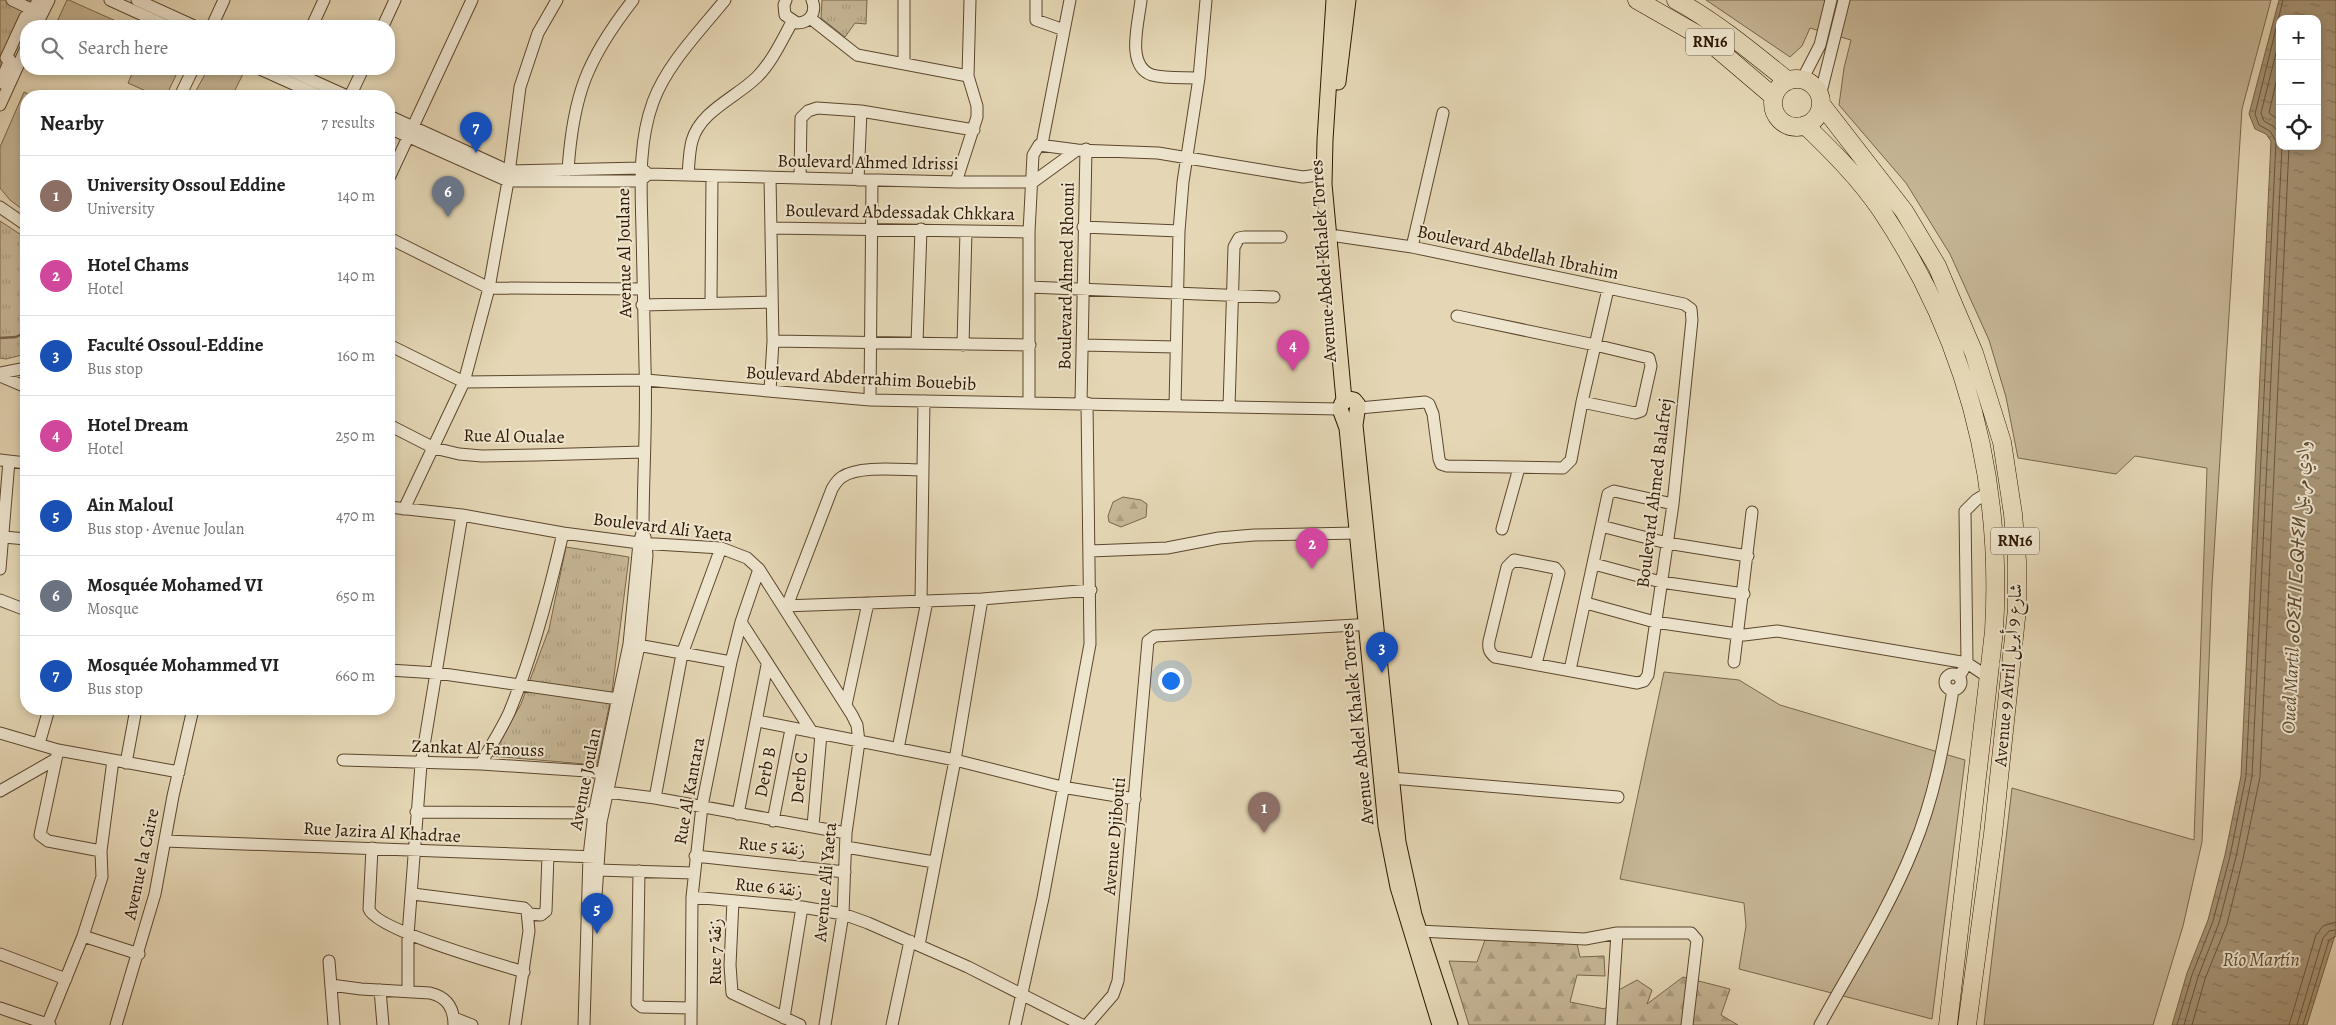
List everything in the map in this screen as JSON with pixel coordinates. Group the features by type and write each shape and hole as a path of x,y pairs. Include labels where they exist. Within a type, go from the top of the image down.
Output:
{"highway":[{"name":"RN16","path":"1637,0 1707,40 1774,97 1776,114 1781,120 1796,127 1805,126"},
{"name":"RN16","path":"1676,0 1696,11 1795,81 1810,83 1820,100"},
{"path":"1774,97 1782,85 1795,81"},
{"path":"1805,126 1816,117 1820,100"},
{"name":"Avenue 9 Avril شارع 9 أبريل","path":"1820,100 1904,211 1937,266 1974,353 2002,442 2013,514 2017,561 2017,610 1993,834 1967,1025"},
{"name":"Avenue 9 Avril شارع 9 أبريل","path":"1805,126 1834,153 1880,209 1924,283 1951,345 1973,407 1989,492 1997,580 1994,631 1948,1025"}],"main road":[{"name":"Avenue Abdel Khalek Torres","path":"1334,0 1324,181 1349,407 1356,425 1370,624 1389,845 1410,930 1440,1025"},
{"name":"Avenue Abdel Khalek Torres","path":"1348,0 1332,156 1349,407 1347,428 1357,533 1401,858 1420,930 1450,1025"}],"street":[{"path":"12,0 36,5 29,19 25,17 24,20"},
{"path":"39,20 49,0"},
{"path":"110,0 154,20"},
{"path":"137,0 181,20"},
{"path":"215,20 224,0"},
{"path":"315,20 324,0"},
{"path":"386,20 395,0"},
{"path":"395,165 472,0"},
{"path":"404,509 464,382 489,288 509,176 516,109 522,81 538,33 557,0"},
{"path":"568,170 571,130 581,88 597,52 633,0"},
{"name":"Avenue Al Joulane","path":"643,543 646,380 642,305 643,174 646,128 654,100 676,63 725,0"},
{"path":"786,0 784,10 792,22"},
{"path":"792,22 802,23 810,18 814,11 812,0"},
{"path":"904,0 904,64"},
{"path":"956,182 974,130 977,106 968,76 970,0"},
{"path":"1036,0 1036,20 1064,30"},
{"path":"1029,403 1029,232 1033,162 1035,149 1042,144 1070,0"},
{"path":"1141,0 1136,48 1138,63 1153,76 1199,78"},
{"path":"1176,405 1176,294 1179,231 1199,78 1206,0"},
{"path":"1795,81 1820,45 1831,0"},
{"path":"1820,100 1844,0"},
{"path":"810,18 857,55 968,76"},
{"path":"688,175 692,139 698,128 712,113 757,77 771,59 792,22"},
{"path":"0,83 4,61 10,60 6,58 20,28"},
{"path":"0,105 20,61"},
{"path":"183,90 190,75"},
{"path":"273,75 307,90"},
{"path":"303,75 335,90"},
{"path":"351,90 360,75"},
{"path":"800,178 801,125 804,113 817,108 861,111 974,130"},
{"path":"858,180 861,111"},
{"path":"1412,247 1443,113"},
{"path":"395,120 410,131 509,176 643,174"},
{"path":"395,129 410,131"},
{"path":"1042,144 1081,150 1137,151 1324,181"},
{"path":"1033,182 1081,150"},
{"name":"Boulevard Ahmed Rhouni","path":"1015,1025 1043,898 1062,786 1090,644 1090,551 1082,345 1083,227 1081,150"},
{"path":"395,162 398,158"},
{"path":"509,176 568,170 643,174"},
{"name":"Boulevard Ahmed Idrissi","path":"643,174 858,180 1033,182"},
{"path":"711,303 712,176"},
{"path":"770,177 773,341 770,391"},
{"path":"870,400 872,180"},
{"path":"0,207 20,222"},
{"path":"1083,227 1179,231"},
{"name":"Boulevard Abdessadak Chkkara","path":"771,228 1029,232"},
{"path":"917,343 921,230"},
{"path":"963,345 966,231"},
{"path":"1229,407 1232,296 1236,241 1244,236 1281,237"},
{"name":"Boulevard Abdellah Ibrahim","path":"1337,236 1412,247 1684,304 1691,309"},
{"path":"395,241 489,288 643,289"},
{"path":"1029,287 1274,297"},
{"path":"1502,529 1518,468 1560,469 1569,464 1608,289"},
{"path":"642,305 772,302"},
{"name":"Boulevard Ahmed Balafrej","path":"1570,670 1636,682 1644,681 1648,675 1673,504 1692,320 1691,309"},
{"path":"1458,316 1595,344 1649,358 1651,366 1643,408 1635,413 1582,402"},
{"path":"773,341 1030,345"},
{"path":"1082,345 1176,347"},
{"name":"Boulevard Abderrahim Bouebib","path":"395,348 464,382 646,380 870,400 1229,407 1349,407 1428,403 1432,409 1441,464 1447,466 1518,468"},
{"path":"0,375 20,370"},
{"path":"0,375 20,385"},
{"path":"898,749 924,601 924,401"},
{"name":"Rue Al Oualae","path":"395,428 434,448 459,454 482,456 644,452"},
{"path":"0,569 4,537 5,460 20,462"},
{"path":"923,470 861,471 848,473 839,478 832,489 785,606 982,599 1091,590"},
{"path":"1536,664 1559,573 1555,568 1514,560 1507,567 1489,641 1489,650 1495,657 1570,670 1608,496 1612,492 1673,504"},
{"path":"1955,676 1966,663 1965,511 1976,500 1989,492"},
{"name":"Boulevard Ali Yaeta","path":"395,508 462,515 563,533 643,543 721,548 747,558 759,569 785,606 846,705 857,725 859,742"},
{"path":"1734,662 1744,594 1752,512"},
{"path":"408,991 408,934 413,894 416,812 462,515"},
{"path":"1601,526 1667,543 1748,556"},
{"path":"481,764 508,715 520,685 549,594 563,533"},
{"path":"1090,551 1167,548 1219,538 1254,535 1357,533"},
{"path":"4,537 20,538"},
{"name":"Avenue Joulan","path":"584,1025 593,856 598,813 634,645 643,543"},
{"path":"655,798 682,654 721,548"},
{"path":"1594,564 1661,582 1744,594"},
{"name":"Rue Al Kantara","path":"691,1025 693,873 702,806 731,662 741,622 759,569"},
{"path":"892,1025 934,862 955,760 982,599"},
{"path":"0,600 20,608"},
{"path":"1586,602 1655,622 1737,635 1776,631 1966,663 1988,677"},
{"path":"846,705 868,603"},
{"path":"741,622 767,665 817,733"},
{"name":"Avenue Djibouti","path":"1087,1025 1113,995 1118,981 1148,641 1156,636 1370,624"},
{"path":"634,645 731,662"},
{"path":"1820,1025 1857,962 1914,849 1933,789 1953,690 1961,684 1948,660"},
{"path":"738,814 758,721 767,665"},
{"path":"395,670 437,673 623,700"},
{"path":"39,744 47,715"},
{"path":"126,763 135,715"},
{"name":"Avenue la Caire","path":"116,1025 156,894 165,841 192,715"},
{"path":"758,721 955,760 1062,786 1135,799"},
{"name":"Derb B","path":"773,821 791,729"},
{"path":"0,733 39,744 57,754 113,760 179,772"},
{"name":"Derb C","path":"812,826 817,733"},
{"name":"Avenue Ali Yaeta","path":"826,1025 843,914 846,833 859,742"},
{"path":"1,788 57,754"},
{"path":"57,754 40,835 48,842 101,851"},
{"path":"0,1008 48,1025 83,936 102,878 101,851 113,760"},
{"name":"Zankat Al Fanouss","path":"343,760 422,764 481,764 606,774"},
{"name":"Avenue Joulan","path":"598,813 607,792 606,774"},
{"path":"1391,778 1618,796"},
{"path":"607,792 702,806 773,821 846,833"},
{"path":"416,812 598,813"},
{"name":"Rue Jazira Al Khadrae","path":"165,841 593,856"},
{"path":"846,847 934,862"},
{"path":"372,848 370,913 408,934 524,972"},
{"path":"528,914 541,915 546,911 548,855"},
{"name":"Avenue Joulan","path":"592,1025 597,870 593,856"},
{"name":"Rue 5 زنقة","path":"695,856 845,872"},
{"path":"597,870 693,873"},
{"path":"639,871 637,1003 642,1007 691,1008"},
{"path":"413,894 524,908 528,914 529,931 515,1025"},
{"name":"Rue 6 زنقة","path":"692,897 802,907 843,914 914,943 1082,1025"},
{"name":"Rue 7 زنقة","path":"733,901 730,987 732,993 784,1018"},
{"path":"800,1025 784,1018 802,907"},
{"path":"1420,930 1585,939 1616,933 1690,933 1697,940 1687,1025"},
{"path":"1611,1025 1616,933"},
{"path":"83,936 139,954"},
{"path":"1,958 66,979"},
{"path":"329,961 334,1025"},
{"path":"331,985 430,993 443,997 452,1008 454,1022 472,1025"},
{"path":"380,990 384,1025"}],"green space":[{"path":"0,0 38,0 29,20 20,20 20,39 0,83"},
{"path":"67,0 69,0 114,20 58,20"},
{"path":"822,0 867,0 866,24 855,23 845,37 821,18"},
{"path":"1706,0 2271,0 2242,109 2212,585 2202,842 2183,926 2153,1025 1984,1025 2012,788 2194,840 2207,468 2135,456 2116,474 2018,458 2006,397 1989,340 1950,254 1906,183 1839,105 1844,68 1851,40 1810,28 1802,46 1790,57"},
{"path":"131,75 176,75 169,90 144,90 128,83"},
{"path":"205,75 242,75 235,90 196,90"},
{"path":"20,101 20,208 10,200 0,188 0,147"},
{"path":"0,221 20,234 20,356 6,359 0,358"},
{"path":"1123,497 1141,500 1147,504 1146,517 1121,527 1109,522 1108,516 1113,502"},
{"path":"566,547 629,557 612,692 597,765 491,756 521,704 549,629"},
{"path":"1664,672 1739,680 1780,705 1965,760 1932,1019 1739,969 1746,926 1744,903 1620,879"},
{"path":"1576,939 1580,957 1604,956 1605,976 1577,975 1570,1002 1605,1009 1615,992 1637,980 1652,990 1647,1004 1683,977 1730,989 1721,1015 1738,1025 1469,1025 1449,961 1477,962 1485,940"}],"water":[{"name":"Río Martín","path":"2279,0 2336,0 2336,932 2307,1025 2172,1025 2187,973 2208,920 2225,855 2241,776 2271,141 2266,134 2255,129 2249,114"}],"waterway":[{"path":"0,338 20,335"}],"place":[{"name":"Mosquée Mohammed VI","path":"476,153"},
{"name":"Mosquée Mohamed VI","path":"448,217"},
{"name":"Hotel Dream","path":"1293,371"},
{"name":"Hotel Chams","path":"1312,569"},
{"name":"Faculté Ossoul-Eddine","path":"1382,673"},
{"name":"University Ossoul Eddine","path":"1264,833"},
{"name":"Ain Maloul","path":"597,934"}],"water label":[{"name":"Oued Martil ⴰⵙⵉⴼ ⵏ ⵎⴰⵕⵜⵉⵍ وادي مرتيل","path":"2296,587"}]}
